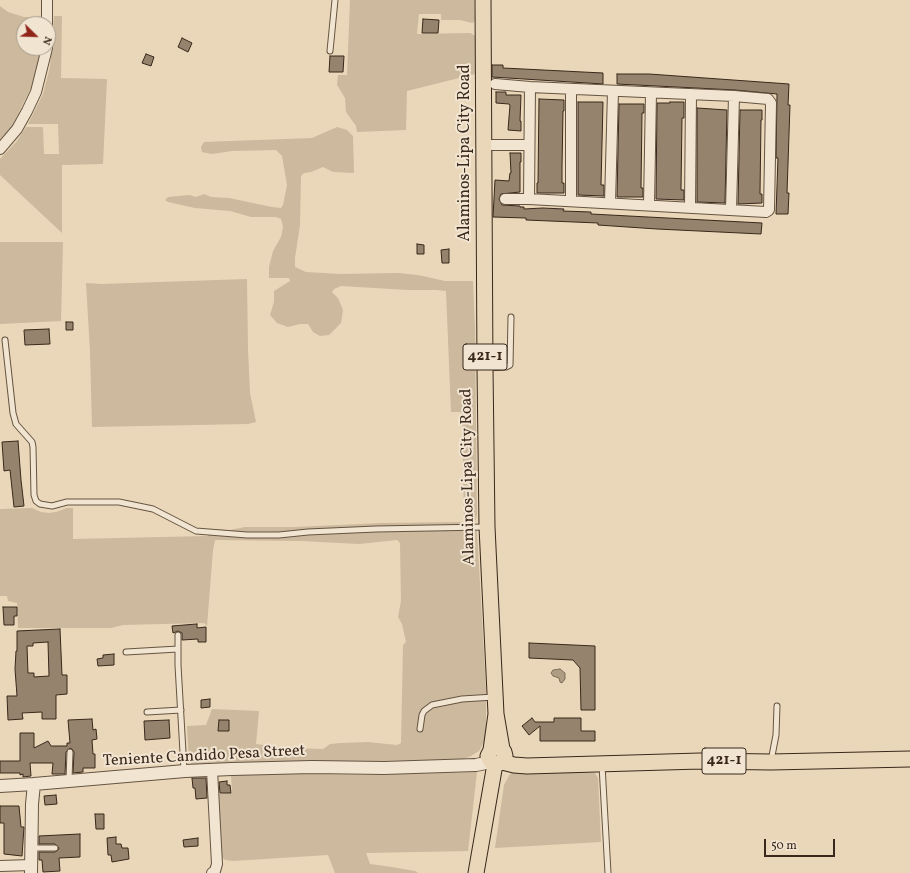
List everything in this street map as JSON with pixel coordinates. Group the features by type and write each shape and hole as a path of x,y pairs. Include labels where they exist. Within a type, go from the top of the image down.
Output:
{"main road":[{"name":"Alaminos-Lipa City Road","path":"476,873 496,756 496,714 487,527 483,145 484,0"},
{"name":"421-1","path":"496,756 520,766 700,761 771,762 910,759"}],"street":[{"path":"47,0 47,16"},
{"path":"0,149 17,129 27,111 36,92 45,56"},
{"path":"495,84 530,87 734,96 768,99 771,103 769,210 766,212 529,199 505,200"},
{"path":"529,199 530,87"},
{"path":"571,89 571,201"},
{"path":"610,203 613,91"},
{"path":"649,206 651,93"},
{"path":"690,208 691,94"},
{"path":"731,210 734,96"},
{"path":"483,145 530,145"},
{"name":"Teniente Candido Pesa Street","path":"0,786 184,771 312,767 384,768 465,765 478,758 496,756"},
{"path":"212,770 217,864 214,872"},
{"path":"0,866 31,869 32,804 34,784"}],"lane":[{"path":"330,50 335,0"},
{"path":"485,368 506,367 510,365 510,317"},
{"path":"5,340 13,413 16,424 32,442 34,496 36,501 40,504 52,506 72,502 119,502 153,509 196,531 247,535 280,535 308,532 376,529 487,527"},
{"path":"178,635 184,771"},
{"path":"126,652 178,649"},
{"path":"420,729 424,711 432,705 462,699 495,697"},
{"path":"771,762 776,735 777,706"},
{"path":"146,712 181,710"},
{"path":"69,780 70,752"},
{"path":"602,764 608,873"},
{"path":"31,848 55,848"}],"shaded area":[{"path":"350,0 474,0 474,22 441,20 441,14 419,14 417,34 470,33 475,36 475,74 407,91 406,130 357,132 356,126 346,112 345,98 337,85 338,75 347,75"},
{"path":"0,6 8,12 21,16 16,16 16,56 40,56 32,86 13,124 0,142"},
{"path":"56,16 62,16 61,78 107,79 103,164 62,165 62,233 0,175 0,159 17,141 26,127 43,127 44,154 59,154 58,124 28,124 43,94 50,67 51,56 56,56"},
{"path":"337,127 347,130 353,136 354,173 333,172 323,167 304,173 301,176 300,225 295,267 306,272 340,274 398,273 418,275 445,281 473,281 477,515 475,522 464,523 465,530 477,531 486,689 486,736 479,751 462,760 215,763 193,765 189,762 187,726 206,725 212,709 259,711 256,744 288,748 323,749 330,744 341,743 368,742 397,745 401,743 403,645 406,642 402,624 398,617 401,601 400,543 397,540 359,544 301,541 215,540 207,626 204,623 123,625 111,628 18,628 17,603 8,601 7,596 0,596 0,509 32,508 41,512 49,513 67,508 73,508 73,539 208,536 211,529 230,530 245,527 464,522 462,412 451,412 446,291 341,286 334,289 332,292 338,298 343,310 341,323 329,335 320,336 313,332 308,324 288,327 277,323 270,315 274,302 274,291 290,281 289,278 269,278 269,267 273,251 281,237 283,227 281,219 276,217 251,217 230,211 195,208 165,200 168,197 189,195 196,197 204,194 211,197 229,198 281,208 287,185 282,156 276,150 232,151 212,154 202,152 201,147 204,142 312,138"},
{"path":"0,242 63,242 61,321 0,324"},
{"path":"247,279 250,393 256,422 248,424 92,427 86,283 101,284"},
{"path":"560,669 565,673 565,679 562,683 560,682 559,678 553,676 551,673 553,670"},
{"path":"477,772 468,851 366,853 370,864 415,871 418,873 335,873 328,855 233,861 225,860 221,856 217,794 232,793 231,774 291,773 363,775"},
{"path":"515,772 595,773 598,778 601,842 495,848 504,785 510,774"}],"building":[{"path":"423,19 439,20 438,33 422,33"},
{"path":"182,38 192,43 188,52 178,47"},
{"path":"146,54 154,57 151,66 142,63"},
{"path":"330,56 344,56 343,72 329,72"},
{"path":"492,65 503,65 503,68 603,73 603,84 492,77"},
{"path":"617,74 649,74 789,84 788,214 776,214 778,158 776,158 777,94 735,90 617,84"},
{"path":"496,92 506,92 506,95 521,95 521,131 508,130 510,105 496,103"},
{"path":"539,99 564,100 562,183 564,183 564,193 537,193"},
{"path":"578,102 603,102 601,185 604,185 604,196 578,195"},
{"path":"684,102 684,118 682,118 681,190 684,190 684,200 656,199 657,103"},
{"path":"619,104 644,104 644,113 642,113 641,188 643,188 643,197 617,197"},
{"path":"697,108 727,110 725,203 697,202"},
{"path":"740,110 762,110 760,194 762,194 762,203 738,204"},
{"path":"510,153 521,153 520,192 501,194 499,199 502,205 520,206 524,207 524,209 564,209 563,211 591,212 591,214 762,223 761,234 657,229 598,225 598,223 493,217 495,180 509,181 511,173"},
{"path":"417,244 424,245 424,254 417,254"},
{"path":"449,249 449,263 442,263 441,250"},
{"path":"66,322 73,322 73,330 66,330"},
{"path":"49,329 50,344 25,345 24,330"},
{"path":"18,441 24,506 14,507 10,470 4,471 2,442"},
{"path":"3,607 17,607 17,616 14,616 14,625 4,625"},
{"path":"197,624 197,628 206,627 206,642 198,642 198,639 182,640 182,633 178,631 173,633 172,626"},
{"path":"60,629 62,675 67,675 67,694 56,695 56,719 42,719 42,712 22,713 23,719 8,720 7,696 17,696 15,669 17,631","holes":["48,642 49,676 34,677 34,673 28,673 27,646 33,646 33,643"]},
{"path":"529,643 595,646 595,710 581,710 580,668 573,660 529,658"},
{"path":"114,654 114,665 98,666 97,659 103,658 103,655"},
{"path":"210,699 210,707 201,708 201,700"},
{"path":"532,718 535,722 554,722 554,718 581,718 581,731 595,731 595,741 540,741 540,726 529,735 522,726"},
{"path":"92,719 93,730 96,729 97,739 92,740 93,754 95,754 95,768 83,768 83,772 73,773 74,752 70,748 66,752 65,774 52,774 53,763 30,763 31,776 23,777 23,774 20,775 20,773 0,773 0,761 20,761 20,733 34,733 34,748 48,741 51,746 67,746 67,743 70,743 68,720"},
{"path":"169,720 170,738 145,740 144,721"},
{"path":"219,720 229,720 229,731 218,731"},
{"path":"192,778 206,778 207,798 196,799"},
{"path":"227,781 227,785 230,785 231,793 220,793 219,782"},
{"path":"56,795 57,804 45,805 44,796"},
{"path":"0,806 19,806 21,827 24,827 22,856 4,854 4,823 0,823"},
{"path":"95,814 104,814 104,829 96,829"},
{"path":"80,834 80,857 59,858 60,871 43,872 42,860 39,860 39,852 55,852 59,848 55,844 39,844 39,836"},
{"path":"116,837 116,844 121,844 122,848 128,848 129,859 112,862 111,855 108,855 107,838"},
{"path":"198,838 198,846 184,847 183,840"}]}
